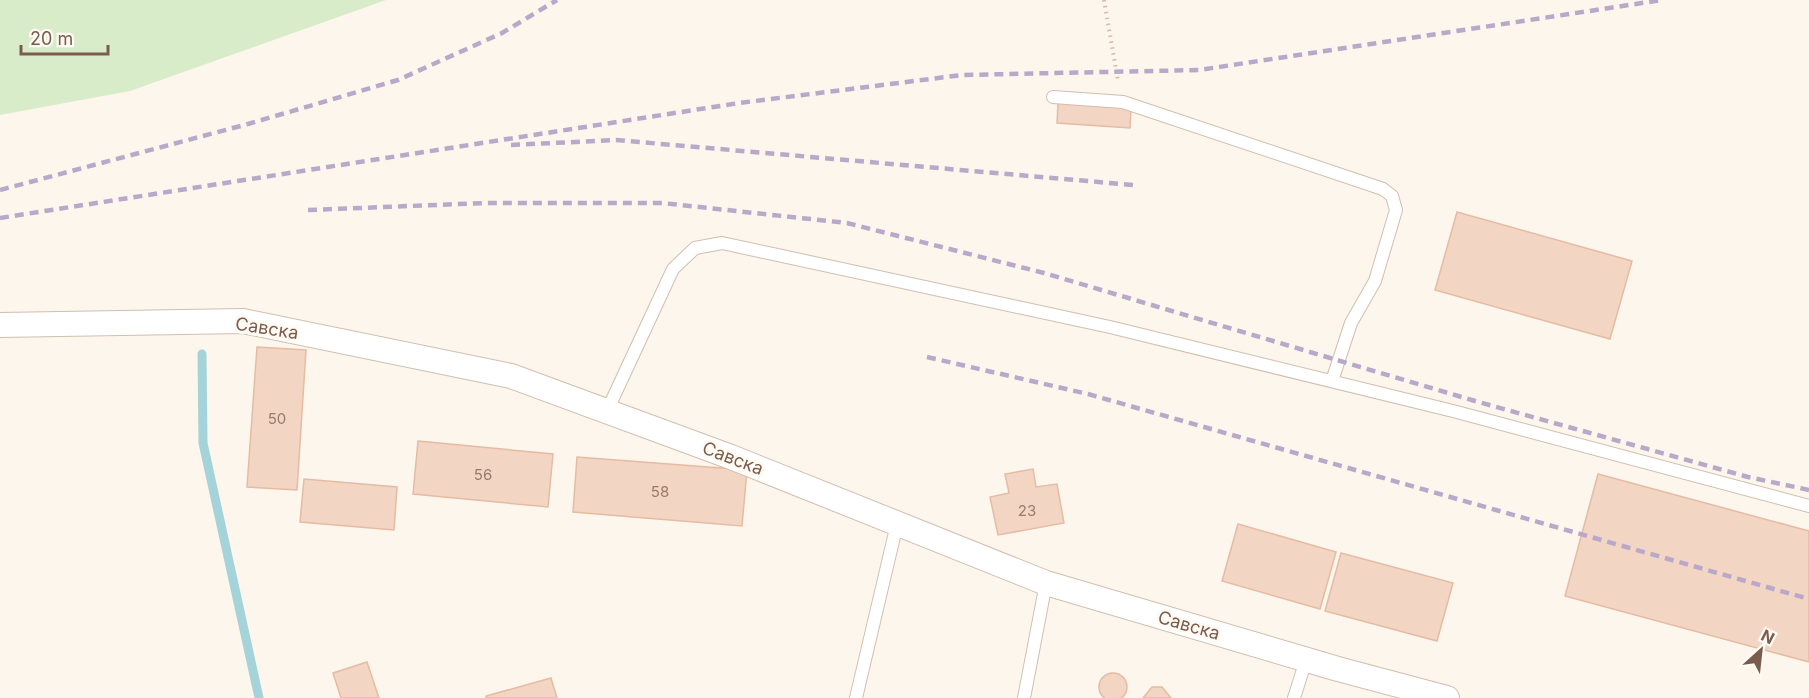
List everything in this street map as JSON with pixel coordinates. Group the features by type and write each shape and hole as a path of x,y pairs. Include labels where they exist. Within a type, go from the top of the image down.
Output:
{"street":[{"name":"Савска","path":"0,325 243,321 511,376 731,457 1046,583 1306,660 1447,698"}],"lane":[{"path":"1053,97 1123,102 1383,189 1392,196 1396,210 1375,281 1351,323 1332,381"},
{"path":"607,411 673,269 694,248 722,243 1110,327 1454,411 1809,506"},
{"path":"856,698 897,524"},
{"path":"1024,698 1046,583"},
{"path":"1294,698 1306,660"}],"path":[{"path":"1104,0 1123,102"}],"green space":[{"path":"0,0 386,0 130,91 0,115"}],"building":[{"path":"1058,103 1131,108 1130,128 1057,123"},
{"path":"1457,212 1632,261 1610,339 1435,290"},
{"path":"257,347 306,350 297,490 247,487"},
{"path":"418,441 553,454 548,507 413,494"},
{"path":"577,457 747,470 742,526 573,512"},
{"path":"1033,469 1036,487 1057,484 1064,523 998,535 990,497 1009,493 1005,474"},
{"path":"1598,474 1809,531 1809,662 1565,596"},
{"path":"304,479 397,487 394,530 300,522"},
{"path":"1238,524 1336,552 1320,609 1222,581"},
{"path":"1341,553 1453,583 1437,641 1325,611"},
{"path":"367,662 379,698 341,698 333,673"},
{"path":"1113,673 1123,677 1127,687 1123,697 1113,701 1103,697 1099,687 1103,677"},
{"path":"551,678 557,698 486,698 486,696"},
{"path":"1152,687 1162,687 1171,698 1143,698"}],"waterway":[{"path":"202,354 203,443 259,698"}],"railway":[{"path":"0,190 248,124 398,80 502,33 557,0"},
{"path":"0,218 739,103 962,75 1199,70 1662,0"},
{"path":"511,145 616,140 1133,185"},
{"path":"308,210 486,203 662,203 847,223 1044,273 1475,401 1748,477 1809,490"},
{"path":"927,357 1088,394 1809,599"}]}
